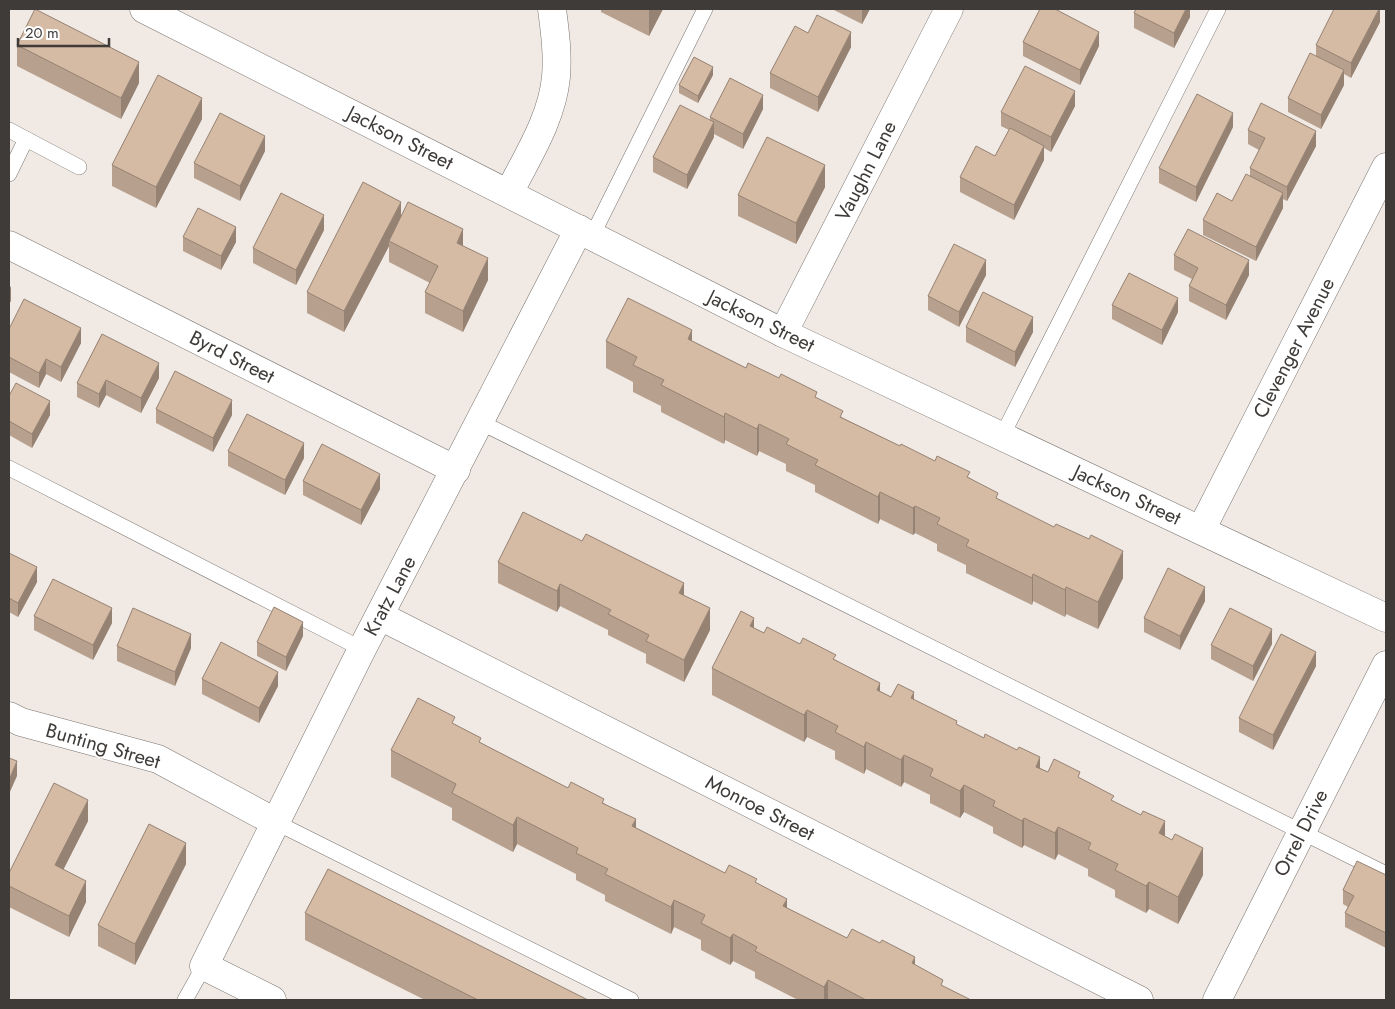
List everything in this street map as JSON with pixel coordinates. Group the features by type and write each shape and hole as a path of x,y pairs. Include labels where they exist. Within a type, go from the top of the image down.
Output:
{"street":[{"name":"Jackson Street","path":"144,9 783,333 1386,618"},
{"path":"509,194 544,124 556,79 556,45 552,9"},
{"name":"Vaughn Lane","path":"783,333 949,9"},
{"name":"Clevenger Avenue","path":"1201,530 1386,167"},
{"name":"Kratz Lane","path":"204,966 362,649 480,422 585,232"},
{"name":"Byrd Street","path":"9,245 456,470"},
{"name":"Monroe Street","path":"380,616 1139,1000"},
{"name":"Orrel Drive","path":"1217,1000 1386,666"},
{"name":"Bunting Street","path":"9,716 21,722 158,759 275,822"},
{"path":"204,966 272,1000"}],"lane":[{"path":"585,232 705,9"},
{"path":"1002,436 1218,9"},
{"path":"9,130 79,167"},
{"path":"9,174 26,139"},
{"path":"480,422 1386,874"},
{"path":"9,468 362,649"},
{"path":"275,822 631,1000"},
{"path":"185,1000 204,966"}],"building":[{"path":"35,9 139,62 121,98 17,45"},
{"path":"1040,9 1055,9 1099,32 1080,70 1023,42"},
{"path":"1136,9 1186,9 1174,33 1134,13"},
{"path":"1334,9 1379,9 1351,63 1316,45"},
{"path":"817,15 851,32 818,97 770,73 795,26 808,33"},
{"path":"1310,53 1344,70 1321,115 1288,98"},
{"path":"694,57 713,67 698,96 679,85"},
{"path":"1025,66 1075,91 1051,137 1001,112"},
{"path":"158,75 202,98 156,187 112,165"},
{"path":"730,78 763,95 743,134 710,117"},
{"path":"1197,94 1233,113 1196,187 1159,168"},
{"path":"1261,103 1316,131 1287,187 1250,168 1265,138 1248,130"},
{"path":"680,105 714,122 687,175 653,157"},
{"path":"220,113 265,136 240,186 194,163"},
{"path":"1010,128 1044,146 1014,205 960,177 976,146 995,156"},
{"path":"767,137 825,165 796,223 738,195"},
{"path":"1246,174 1283,193 1256,247 1203,220 1217,193 1232,201"},
{"path":"363,182 401,202 344,311 307,292"},
{"path":"281,193 324,215 296,270 253,248"},
{"path":"408,202 463,229 457,243 488,258 463,311 425,292 438,266 389,241"},
{"path":"198,208 236,227 221,256 183,237"},
{"path":"1188,229 1249,260 1226,305 1189,286 1198,268 1174,255"},
{"path":"954,244 986,260 959,312 928,296"},
{"path":"1129,273 1178,298 1162,330 1112,305"},
{"path":"983,292 1033,317 1015,352 966,327"},
{"path":"628,298 692,330 688,339 746,368 748,363 779,378 781,374 817,392 815,397 843,411 840,417 935,461 937,456 970,472 967,477 998,493 996,498 1054,527 1056,524 1089,539 1091,535 1123,551 1098,602 1066,587 1065,590 1033,574 1032,578 966,546 969,540 937,524 940,518 915,506 913,508 880,492 878,497 815,465 818,460 786,444 789,439 759,424 757,429 725,413 724,417 661,385 664,380 633,365 637,357 606,341"},
{"path":"24,299 81,328 61,367 46,359 39,373 9,357 9,329"},
{"path":"102,334 159,363 141,398 106,380 99,394 77,383"},
{"path":"175,371 232,400 213,438 156,409"},
{"path":"16,383 50,401 32,434 9,421 9,396"},
{"path":"247,414 304,443 285,480 228,451"},
{"path":"322,444 380,474 361,510 303,481"},
{"path":"523,512 582,541 586,534 684,583 679,593 710,608 684,660 646,641 649,635 608,614 611,610 560,584 557,591 498,562"},
{"path":"9,553 37,567 18,603 9,598"},
{"path":"1168,568 1205,587 1180,636 1144,618"},
{"path":"53,579 112,608 93,645 34,616"},
{"path":"274,607 303,622 286,657 257,642"},
{"path":"133,608 191,634 175,672 117,646"},
{"path":"1230,608 1272,629 1253,666 1211,645"},
{"path":"741,611 754,618 750,626 764,633 767,627 800,644 803,638 836,655 833,659 880,683 877,690 891,697 898,684 914,692 911,698 957,721 956,724 984,738 985,734 1017,750 1019,747 1040,757 1036,767 1048,772 1054,759 1080,772 1078,777 1114,796 1111,800 1141,815 1143,811 1165,821 1159,833 1172,840 1175,834 1203,848 1178,897 1149,882 1146,886 1115,870 1118,864 1088,849 1091,843 1058,827 1055,833 1024,818 1022,821 993,806 995,801 964,785 960,791 930,776 933,769 904,755 901,760 866,742 864,747 835,732 838,726 807,710 804,715 712,668"},
{"path":"1281,634 1316,652 1273,735 1239,718"},
{"path":"221,642 278,672 259,708 202,679"},
{"path":"418,698 455,717 452,723 481,738 479,742 568,788 571,782 604,799 602,803 636,819 632,826 725,873 729,865 757,879 755,882 787,899 783,906 847,938 852,929 880,943 882,940 915,957 912,963 943,980 941,985 971,1000 866,1000 828,980 824,987 755,951 757,947 733,934 730,938 701,923 705,915 674,900 671,907 605,874 608,869 576,853 578,848 517,817 513,825 452,793 456,784 391,750"},
{"path":"9,758 17,761 9,780"},
{"path":"54,783 88,800 55,865 86,881 69,916 9,886 9,873"},
{"path":"149,824 186,843 135,944 98,925"},
{"path":"1357,861 1386,875 1386,933 1345,913 1354,896 1343,890"},
{"path":"328,869 588,1000 478,1000 305,913"}]}
